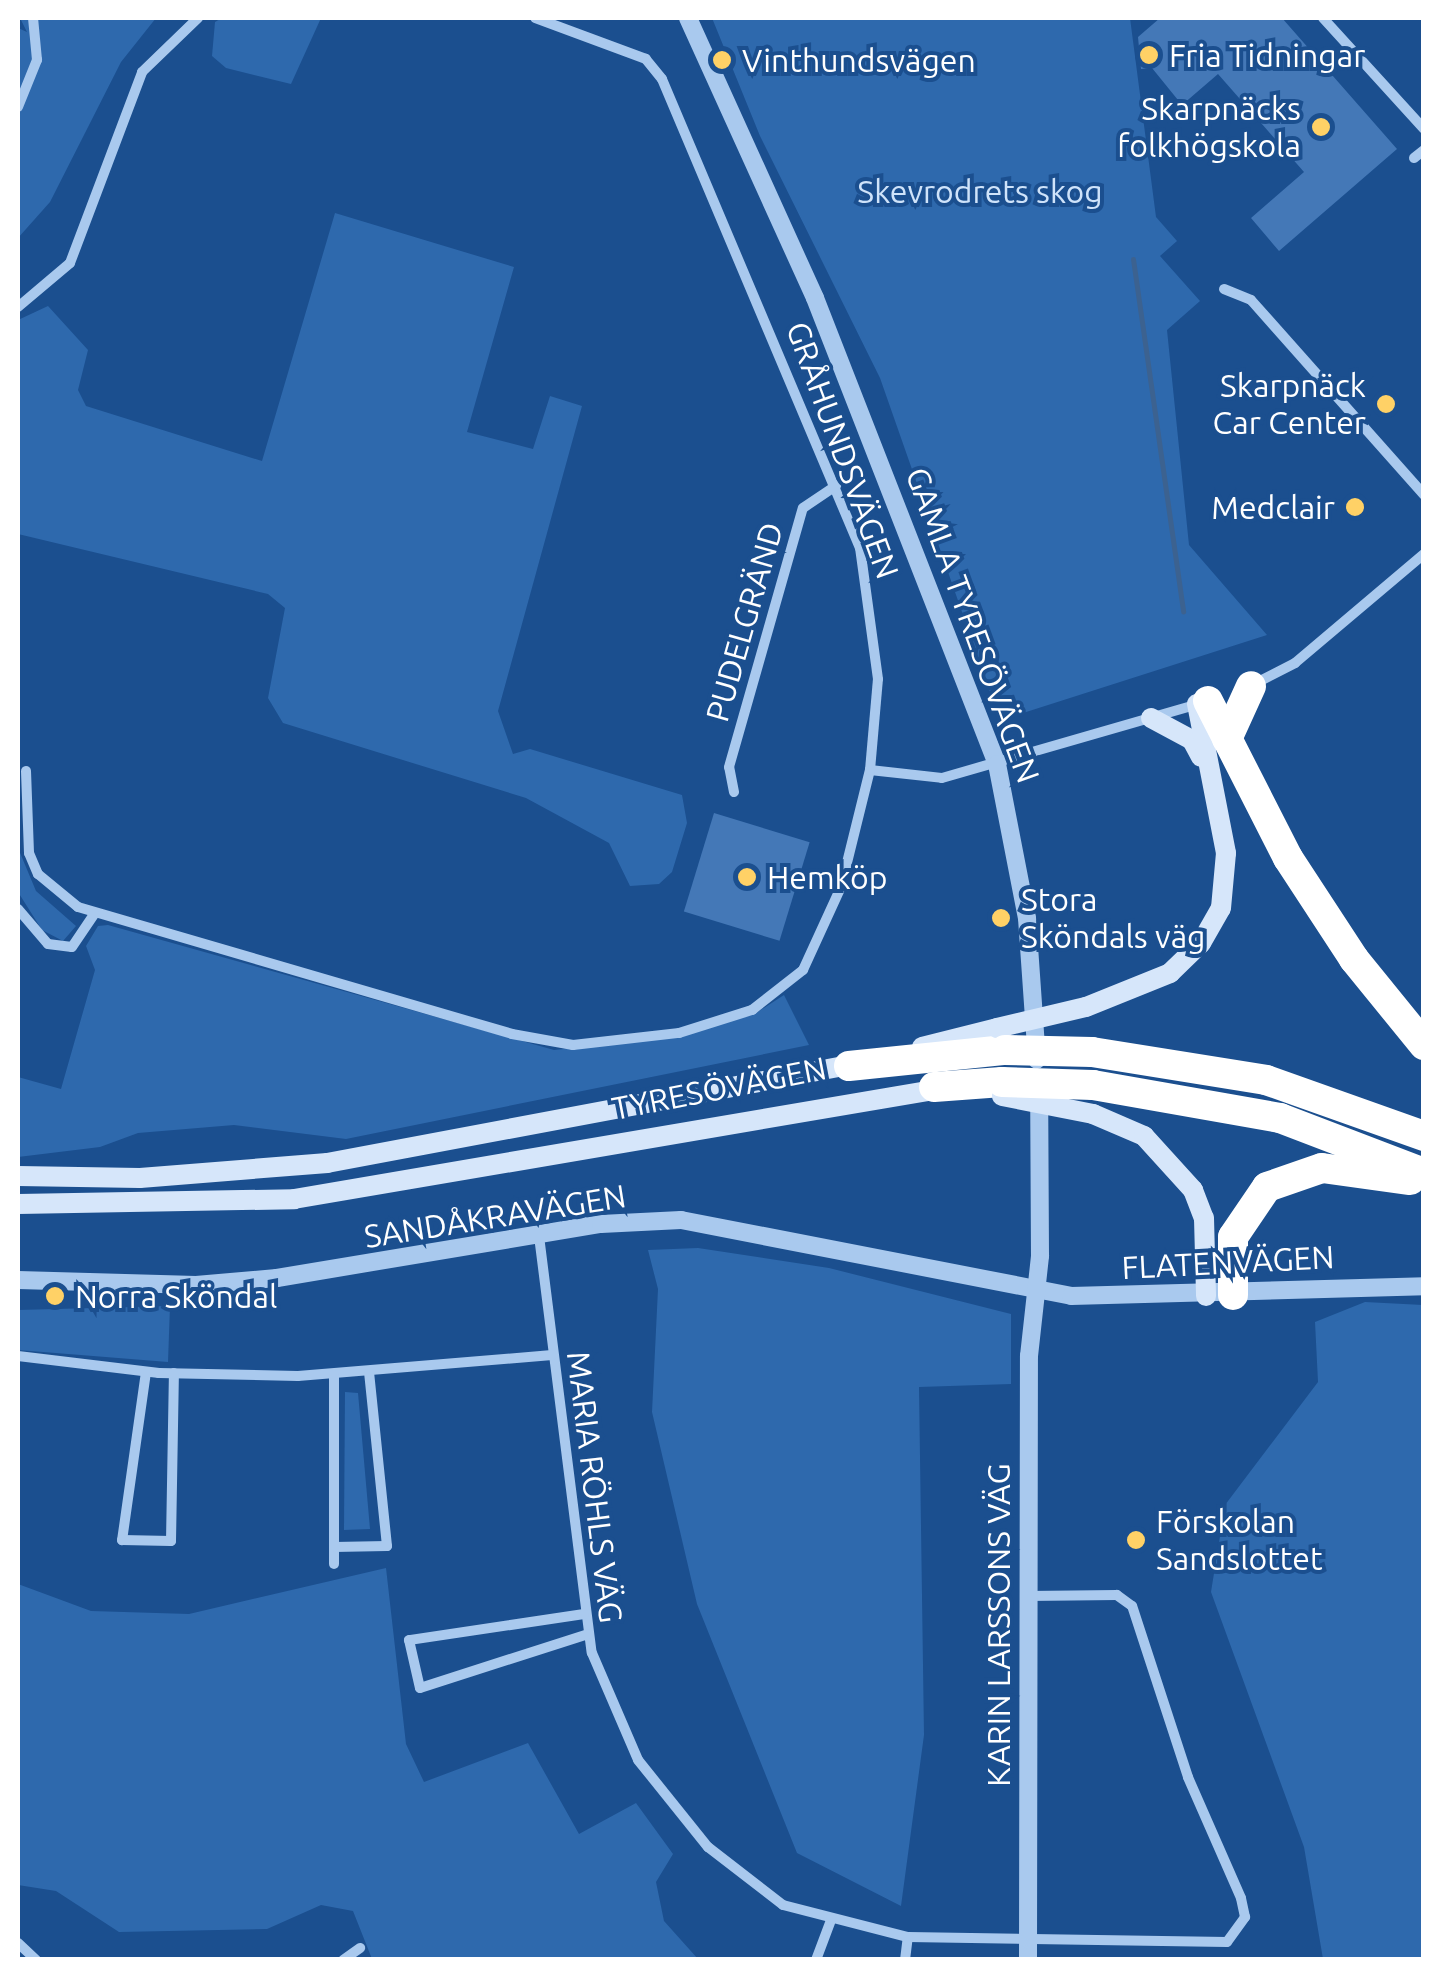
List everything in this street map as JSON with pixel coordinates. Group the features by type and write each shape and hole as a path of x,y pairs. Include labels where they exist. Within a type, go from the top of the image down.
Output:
{"highway":[{"path":"1227,740 1251,686"},
{"path":"1203,703 1227,740 1297,873 1424,1045"},
{"name":"TYRESÖVÄGEN","path":"849,1066 1001,1039 1266,1080 1424,1136"},
{"name":"TYRESÖVÄGEN","path":"934,1087 1002,1089 1265,1114 1424,1173"},
{"path":"1220,1295 1234,1236 1267,1187 1322,1168 1424,1184"}],"main road":[{"path":"1001,1039 1170,973 1214,924 1226,853 1205,763 1203,703"},
{"path":"1151,718 1192,740 1205,763"},
{"name":"TYRESÖVÄGEN","path":"18,1176 155,1178 327,1163 849,1066"},
{"name":"TYRESÖVÄGEN","path":"18,1204 294,1199 934,1087"},
{"path":"1093,1100 1144,1136 1192,1190 1204,1218 1220,1295"}],"street":[{"path":"18,108 37,60 32,18"},
{"path":"18,307 70,263 142,72 198,18"},
{"name":"GRÅHUNDSVÄGEN","path":"26,771 33,864 56,892 94,914 512,1034 573,1046 678,1033 752,1010 803,970 841,888 870,770 878,679 873,603 836,486 662,78 646,59 536,18"},
{"name":"GAMLA TYRESÖVÄGEN","path":"688,18 815,298 997,764 1034,975 1042,1172 1036,1291"},
{"path":"1323,18 1424,129"},
{"path":"1224,289 1252,300 1424,495"},
{"name":"PUDELGRÄND","path":"734,792 729,767 803,508 836,486"},
{"path":"870,770 942,778 1251,686 1295,663 1424,554"},
{"path":"18,909 48,944 72,947 94,914"},
{"name":"SANDÅKRAVÄGEN","path":"18,1280 261,1280 615,1223 708,1222 1036,1291"},
{"name":"MARIA RÖHLS VÄG","path":"539,1236 588,1634 638,1760 677,1812 748,1882 783,1905 831,1920 908,1937 1028,1951 1227,1942 1245,1918 1188,1777 1132,1606 1117,1595 1026,1597"},
{"name":"FLATENVÄGEN","path":"1036,1291 1220,1295 1424,1286"},
{"name":"KARIN LARSSONS VÄG","path":"1028,1951 1026,1597 1036,1291"},
{"path":"18,1356 174,1374 334,1374 552,1355"},
{"path":"146,1372 122,1540 171,1541 174,1374"},
{"path":"334,1547 387,1546 369,1373"},
{"path":"334,1374 334,1564"},
{"path":"584,1614 408,1640 420,1688 588,1634"},
{"path":"816,1960 831,1920"},
{"path":"908,1937 905,1957 920,1960"},
{"path":"18,1943 36,1960"},
{"path":"343,1960 360,1948"}],"green space":[{"path":"20,18 156,18 121,62 50,202 18,238 18,28 27,32"},
{"path":"222,18 321,18 291,84 226,68 212,56 215,22"},
{"name":"Skevrodrets skog","path":"712,18 1130,18 1156,217 1177,241 1160,256 1200,301 1167,330 1189,545 1267,635 1014,716 996,709 880,378 760,136"},
{"path":"335,213 514,267 467,432 533,449 550,396 582,406 498,711 513,754 530,749 682,795 687,823 672,872 659,884 630,886 609,843 526,798 283,723 268,698 285,608 268,594 18,534 18,320 48,306 88,350 78,390 86,406 262,461"},
{"path":"18,848 36,891 76,926 63,941 42,930 18,892"},
{"path":"108,925 554,1050 682,1036 756,1013 784,995 809,1045 346,1139 234,1125 138,1133 100,1147 18,1157 18,1077 61,1089 95,970 86,946 98,926"},
{"path":"698,1248 829,1268 1011,1314 1011,1384 919,1387 924,1735 901,1906 797,1853 697,1604 652,1412 658,1289 648,1250"},
{"path":"1365,1302 1423,1305 1423,1959 1323,1959 1304,1847 1211,1592 1225,1505 1318,1382 1315,1322"},
{"path":"170,1306 168,1362 18,1350 18,1310"},
{"path":"345,1392 358,1393 370,1529 344,1530"},
{"path":"386,1568 406,1744 424,1782 528,1743 579,1834 636,1803 673,1854 656,1882 664,1921 698,1959 372,1959 353,1911 321,1905 267,1929 119,1932 56,1891 18,1885 18,1584 91,1611 189,1614"}],"building":[{"name":"Skarpnäcks folkhögskola","path":"1160,18 1282,18 1397,149 1279,251 1251,218 1304,172 1218,74 1182,105 1152,68 1141,69 1138,37"},
{"name":"Hemköp","path":"714,813 810,842 780,941 684,911"}],"waterway":[{"path":"1133,259 1183,611"}],"place":[{"name":"Fria Tidningar","path":"1149,55"},
{"name":"Vinthundsvägen","path":"722,60"},
{"name":"Skarpnäcks folkhögskola","path":"1321,127"},
{"name":"Skarpnäck Car Center","path":"1386,404"},
{"name":"Medclair","path":"1355,507"},
{"name":"Hemköp","path":"747,877"},
{"name":"Stora Sköndals väg","path":"1001,918"},
{"name":"Norra Sköndal","path":"55,1296"},
{"name":"Förskolan Sandslottet","path":"1136,1540"}]}
